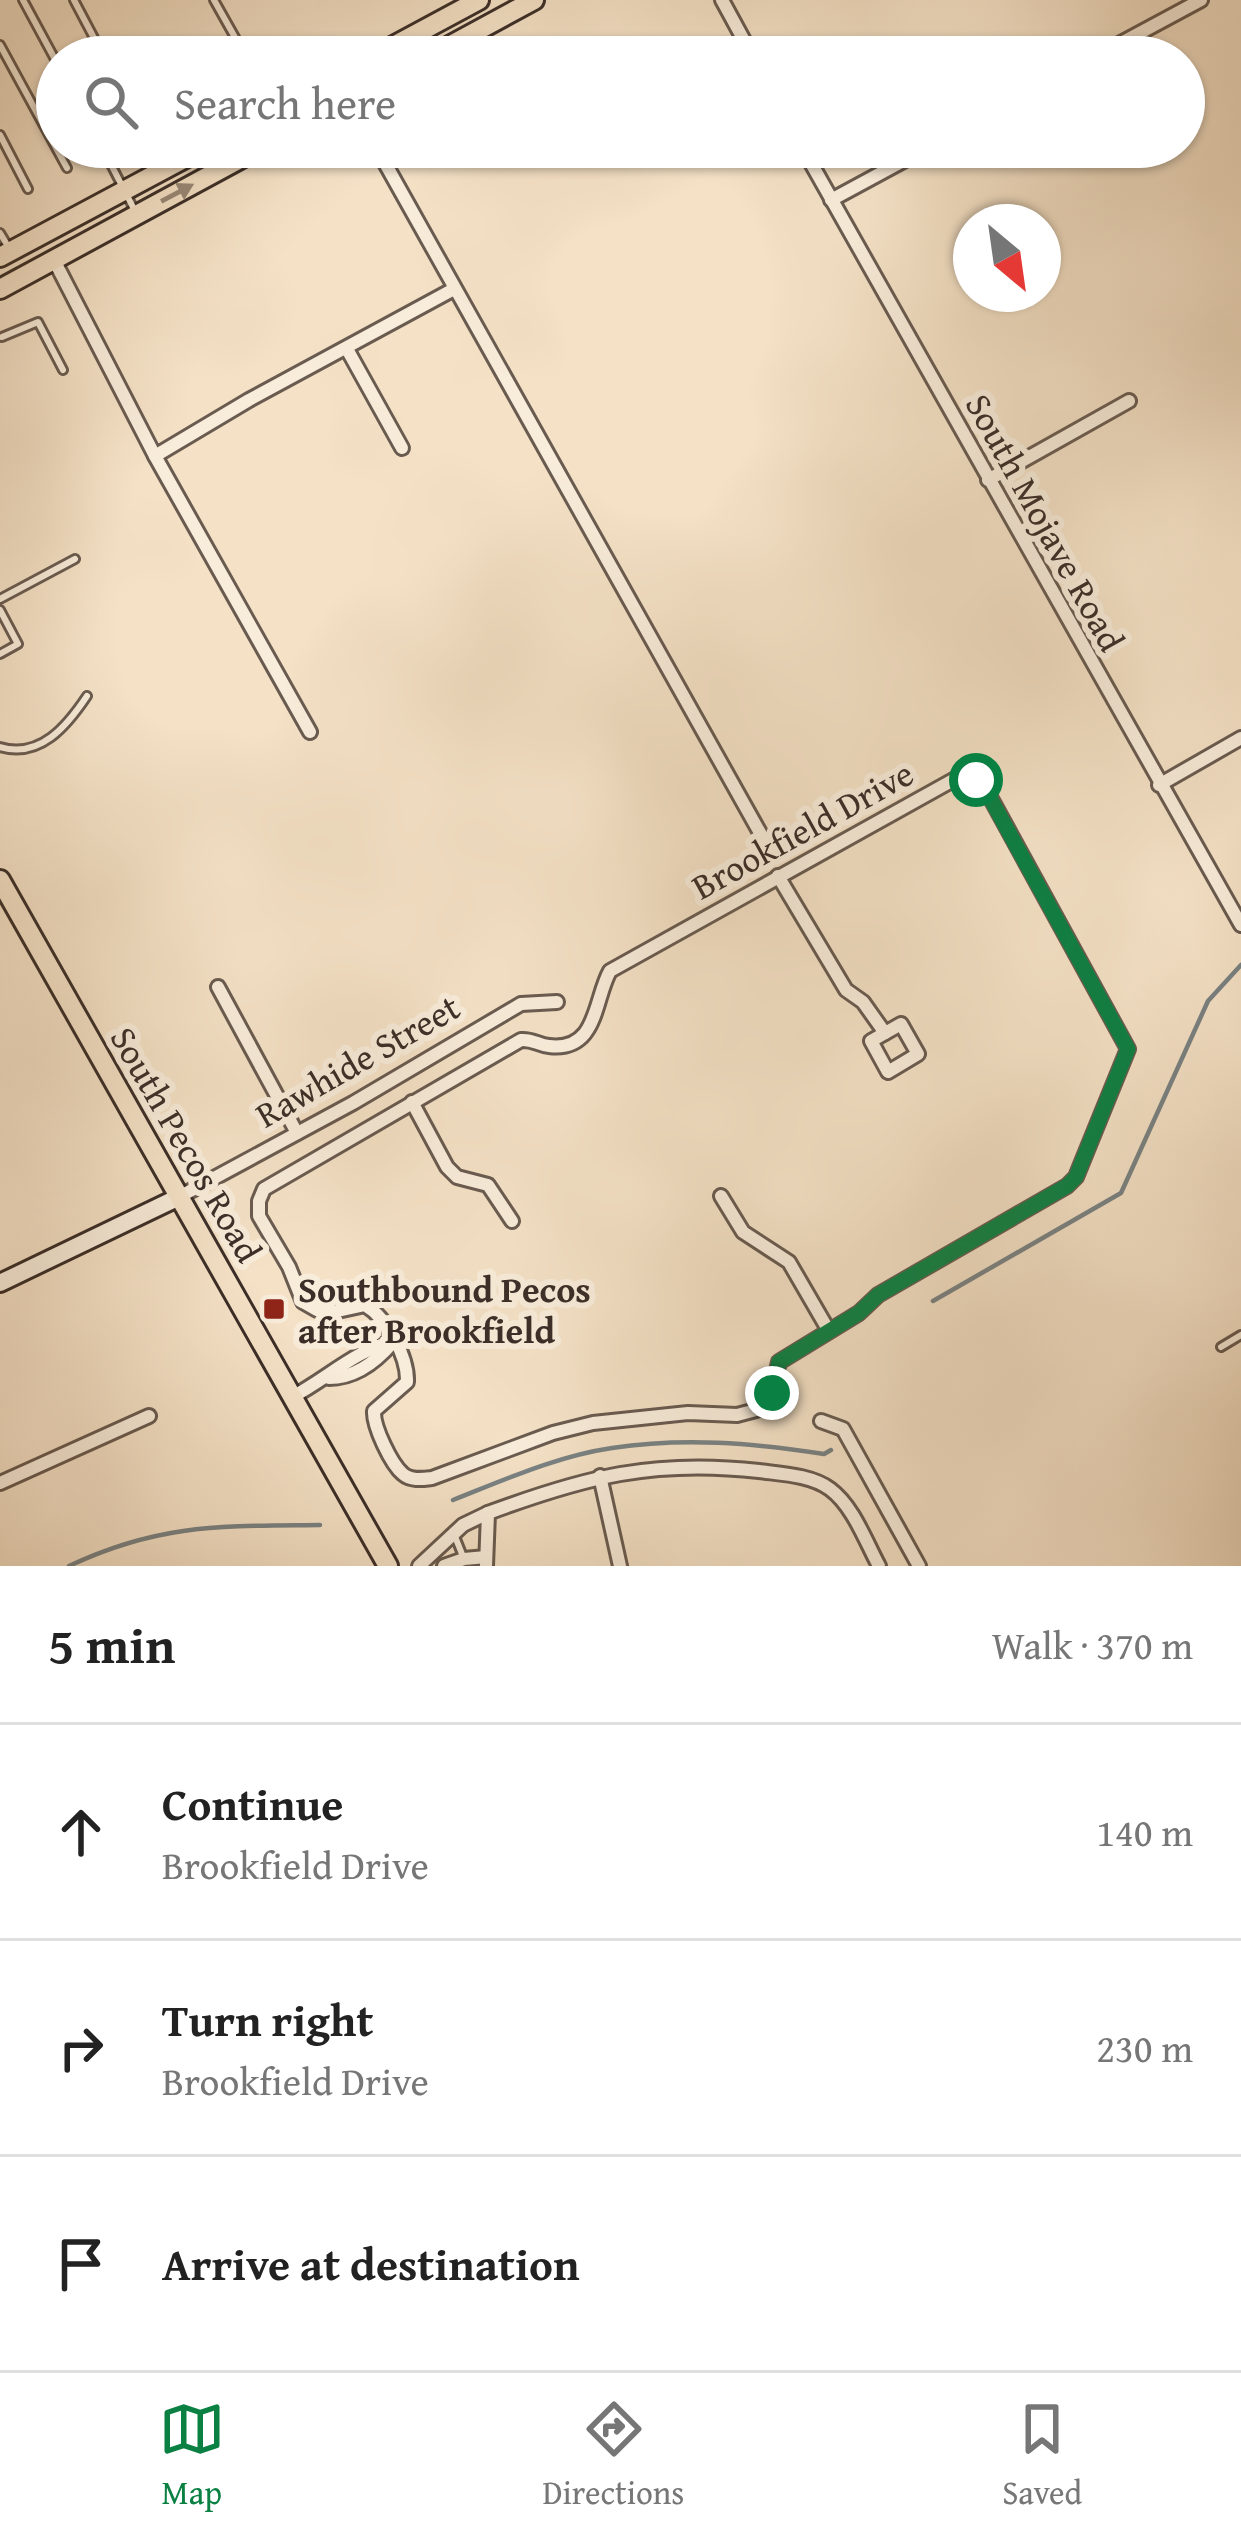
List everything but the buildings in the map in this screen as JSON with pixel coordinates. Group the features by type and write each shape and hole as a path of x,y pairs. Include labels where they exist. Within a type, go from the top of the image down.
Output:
{"main road":[{"path":"412,36 478,0"},
{"path":"468,36 534,0"},
{"path":"5,254 167,168"},
{"path":"0,289 223,168"},
{"name":"South Pecos Road","path":"0,880 388,1566"}],"street":[{"path":"722,0 742,36"},
{"path":"1134,36 1201,0"},
{"path":"388,168 773,856"},
{"name":"South Mojave Road","path":"813,168 1241,925"},
{"path":"831,200 890,168"},
{"path":"54,260 155,456 310,732"},
{"path":"155,456 454,289"},
{"path":"346,349 402,448"},
{"path":"988,480 1129,401"},
{"path":"1159,785 1241,738"},
{"name":"Brookfield Drive","path":"955,778 976,780 984,787 1128,1049 1076,1177 1067,1186 878,1295 859,1313 779,1362 772,1393 756,1410 593,1424 416,1480 404,1475 373,1425 374,1411 407,1382 408,1367 379,1313 365,1305 333,1312 316,1310 303,1302 259,1216 265,1189 277,1179 412,1102 521,1040 569,1044 587,1033 598,1014 600,989 610,971 955,778"},
{"path":"778,876 846,990 863,1002 885,1033"},
{"path":"218,987 297,1133"},
{"name":"Rawhide Street","path":"0,1283 179,1197 521,1004 557,1002"},
{"path":"412,1102 448,1167 457,1177 488,1185 512,1222"},
{"path":"721,1196 743,1232 789,1262 829,1331"},
{"path":"292,1396 329,1378 344,1378 394,1341"},
{"path":"0,1483 149,1416"},
{"path":"821,1421 843,1429 919,1566"},
{"path":"419,1566 454,1533 488,1513 569,1483 664,1466 711,1466 824,1484 843,1500 879,1566"},
{"path":"600,1476 620,1566"},
{"path":"444,1566 464,1559 486,1562 488,1513"}],"lane":[{"path":"23,0 42,36"},
{"path":"74,0 93,36"},
{"path":"214,0 234,36"},
{"path":"0,45 36,111"},
{"path":"0,136 28,189"},
{"path":"112,168 137,215"},
{"path":"0,232 5,254"},
{"path":"0,337 38,322 64,370"},
{"path":"0,599 75,559"},
{"path":"0,610 18,644 0,653"},
{"path":"0,747 24,751 43,743 67,725 87,697"},
{"path":"1221,1347 1241,1336"},
{"path":"454,1533 464,1559"}],"waterway":[{"path":"933,1301 1121,1193 1208,1001 1241,965"},
{"path":"453,1500 551,1463 612,1448 692,1442 824,1454 831,1450"},
{"path":"69,1566 163,1534 222,1527 320,1525"}],"place":[{"name":"Southbound Pecos after Brookfield","path":"274,1309"}],"route":[{"path":"772,1393 779,1362 859,1313 878,1295 1067,1186 1076,1177 1128,1049 976,780"}]}
